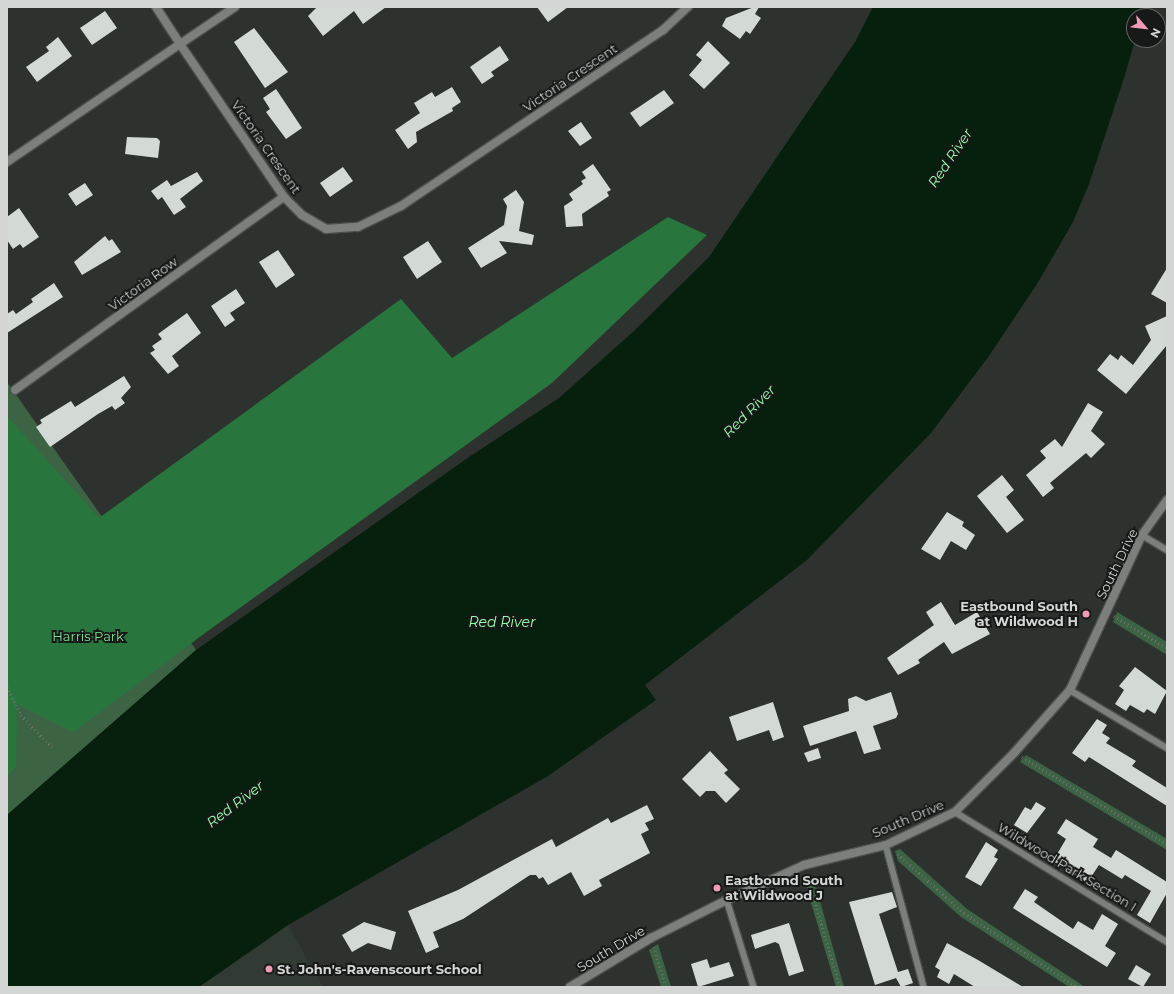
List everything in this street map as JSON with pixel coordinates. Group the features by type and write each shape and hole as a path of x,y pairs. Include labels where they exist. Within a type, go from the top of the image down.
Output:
{"street":[{"name":"Victoria Crescent","path":"156,7 284,197 302,215 326,229 358,227 401,206 663,30 688,7"},
{"path":"7,162 235,7"},
{"name":"Victoria Row","path":"15,390 284,197"},
{"name":"South Drive","path":"575,986 651,938 727,900 804,865 886,845 955,812 1014,753 1070,690 1142,535 1167,500"}],"lane":[{"path":"1142,535 1167,550"},
{"path":"1070,690 1167,748"},
{"name":"Wildwood Park Section I","path":"955,812 1167,942"},
{"path":"886,845 924,987"},
{"path":"727,900 754,987"}],"path":[{"path":"1107,612 1167,648"},
{"path":"7,687 21,715 53,748"},
{"path":"1014,753 1167,844"},
{"path":"886,845 964,913 1077,987"},
{"path":"804,865 840,987"},
{"path":"651,938 666,987"}],"shaded area":[{"name":"St. John's-Ravenscourt School","path":"288,925 323,987 199,987 250,952"}],"green space":[{"path":"668,217 707,235 552,383 201,636 73,732 17,704 16,767 7,776 8,417 99,518 401,299 452,358"},
{"name":"Harris Park","path":"7,382 196,650 7,815"},
{"path":"1117,612 1167,642 1167,655 1113,622"},
{"path":"1026,755 1167,839 1167,850 1020,762"},
{"path":"900,849 967,909 1085,987 1069,987 961,917 898,861 895,851"},
{"path":"813,876 844,987 836,987 804,879"},
{"path":"658,944 671,987 661,987 649,950"}],"water":[{"name":"Red River","path":"873,7 1145,7 1126,8 1126,48 1133,48 1089,184 1073,222 1037,284 989,356 931,433 807,560 645,685 656,700 548,776 288,925 199,987 7,987 7,815 196,650 469,457 559,398 635,330 709,257 855,42"}],"building":[{"path":"317,7 386,7 363,24 354,11 323,36 308,16"},
{"path":"537,7 568,7 548,22"},
{"path":"754,7 759,7 755,14 761,18 750,34 746,31 740,39 722,26 726,18"},
{"path":"105,11 117,28 92,45 80,28"},
{"path":"254,28 288,72 265,88 234,42"},
{"path":"58,37 72,56 37,82 26,67 49,51 46,47"},
{"path":"708,41 730,63 704,89 689,75 702,60 696,55"},
{"path":"500,46 509,60 491,72 494,76 482,84 470,67"},
{"path":"452,87 461,102 452,108 453,111 416,132 417,142 408,149 395,130 420,113 414,103 432,92 435,97"},
{"path":"276,89 302,128 286,139 266,112 270,109 263,98"},
{"path":"664,90 674,103 640,127 630,113"},
{"path":"581,122 592,138 580,146 568,131"},
{"path":"127,137 157,138 160,141 158,158 125,154"},
{"path":"593,164 611,190 607,192 609,196 582,214 583,226 566,227 564,206 573,200 569,194 583,184 581,181 586,178 582,172"},
{"path":"343,167 353,181 330,197 320,183"},
{"path":"197,172 203,181 180,199 186,207 174,215 162,197 158,200 151,191 167,180 171,186"},
{"path":"85,183 93,195 76,206 68,194"},
{"path":"516,190 524,202 519,231 534,235 532,245 499,241 507,253 481,268 468,248 504,225 507,206 503,199"},
{"path":"19,208 39,237 23,248 20,244 13,249 7,240 7,217"},
{"path":"105,236 109,241 112,239 121,252 82,275 74,262"},
{"path":"428,241 442,262 417,279 403,257"},
{"path":"278,250 295,275 276,288 259,262"},
{"path":"1167,268 1167,303 1151,294"},
{"path":"54,283 63,297 7,333 7,314 13,310 16,314 33,302 31,299"},
{"path":"236,289 245,303 230,313 235,320 225,327 211,306"},
{"path":"187,313 201,333 172,356 179,366 168,374 150,353 155,350 152,346 162,339 158,334"},
{"path":"1167,316 1167,345 1126,394 1097,370 1110,354 1118,360 1121,355 1133,365 1151,340 1145,326"},
{"path":"124,376 131,387 121,398 125,403 115,410 112,406 98,414 50,447 36,427 42,423 40,420 71,401 75,407"},
{"path":"1088,403 1103,412 1091,431 1105,444 1091,458 1086,453 1050,483 1054,488 1043,497 1026,475 1046,458 1040,451 1055,439 1062,447"},
{"path":"1002,475 1014,490 1006,497 1024,520 1007,533 977,496"},
{"path":"947,512 964,522 962,526 975,535 966,550 951,541 940,560 921,549"},
{"path":"941,602 955,625 977,612 990,634 952,654 944,642 918,660 920,663 898,675 887,658 934,625 926,612"},
{"path":"1135,667 1167,691 1155,714 1147,709 1144,713 1130,705 1126,711 1115,704 1124,690 1119,686"},
{"path":"891,692 898,714 896,718 873,726 881,749 864,754 856,731 810,746 803,726 849,711 848,699 856,696 866,701"},
{"path":"773,702 784,737 773,741 769,730 737,741 729,717"},
{"path":"1097,719 1107,725 1102,733 1110,738 1106,743 1136,761 1132,766 1167,788 1167,806 1089,757 1085,762 1072,753"},
{"path":"818,748 821,758 808,762 804,753"},
{"path":"710,751 728,770 724,773 740,789 726,803 715,791 706,791 700,797 682,779"},
{"path":"1036,802 1046,808 1027,833 1014,825 1025,807 1031,810"},
{"path":"647,805 654,819 645,823 649,830 641,834 650,853 599,880 602,886 584,896 571,872 548,885 543,877 539,879 536,875 530,875 463,919 433,932 439,947 426,953 408,911 458,890 552,839 556,847 608,818 611,823"},
{"path":"1066,819 1098,839 1093,847 1111,858 1116,850 1167,882 1167,893 1150,923 1137,915 1151,891 1125,875 1122,879 1099,865 1087,883 1053,861 1066,839 1057,833"},
{"path":"986,842 998,850 994,857 998,859 981,886 965,877"},
{"path":"1025,889 1038,897 1034,902 1073,929 1078,921 1093,930 1102,914 1118,924 1105,946 1116,953 1107,967 1013,908"},
{"path":"892,892 897,907 879,914 898,972 908,969 913,983 901,987 896,978 875,985 849,902"},
{"path":"364,922 396,932 391,950 368,943 352,952 342,935"},
{"path":"789,923 804,971 789,976 779,944 775,942 755,949 751,935"},
{"path":"947,943 1023,987 975,987 954,974 949,984 937,977 940,970 935,967"},
{"path":"707,959 710,968 729,962 734,976 698,987 691,964"},
{"path":"1136,965 1151,974 1143,987 1128,979"}],"place":[{"name":"Eastbound South at Wildwood H","path":"1086,614"},
{"name":"Eastbound South at Wildwood J","path":"717,888"},
{"name":"St. John's-Ravenscourt School","path":"269,969"}]}
